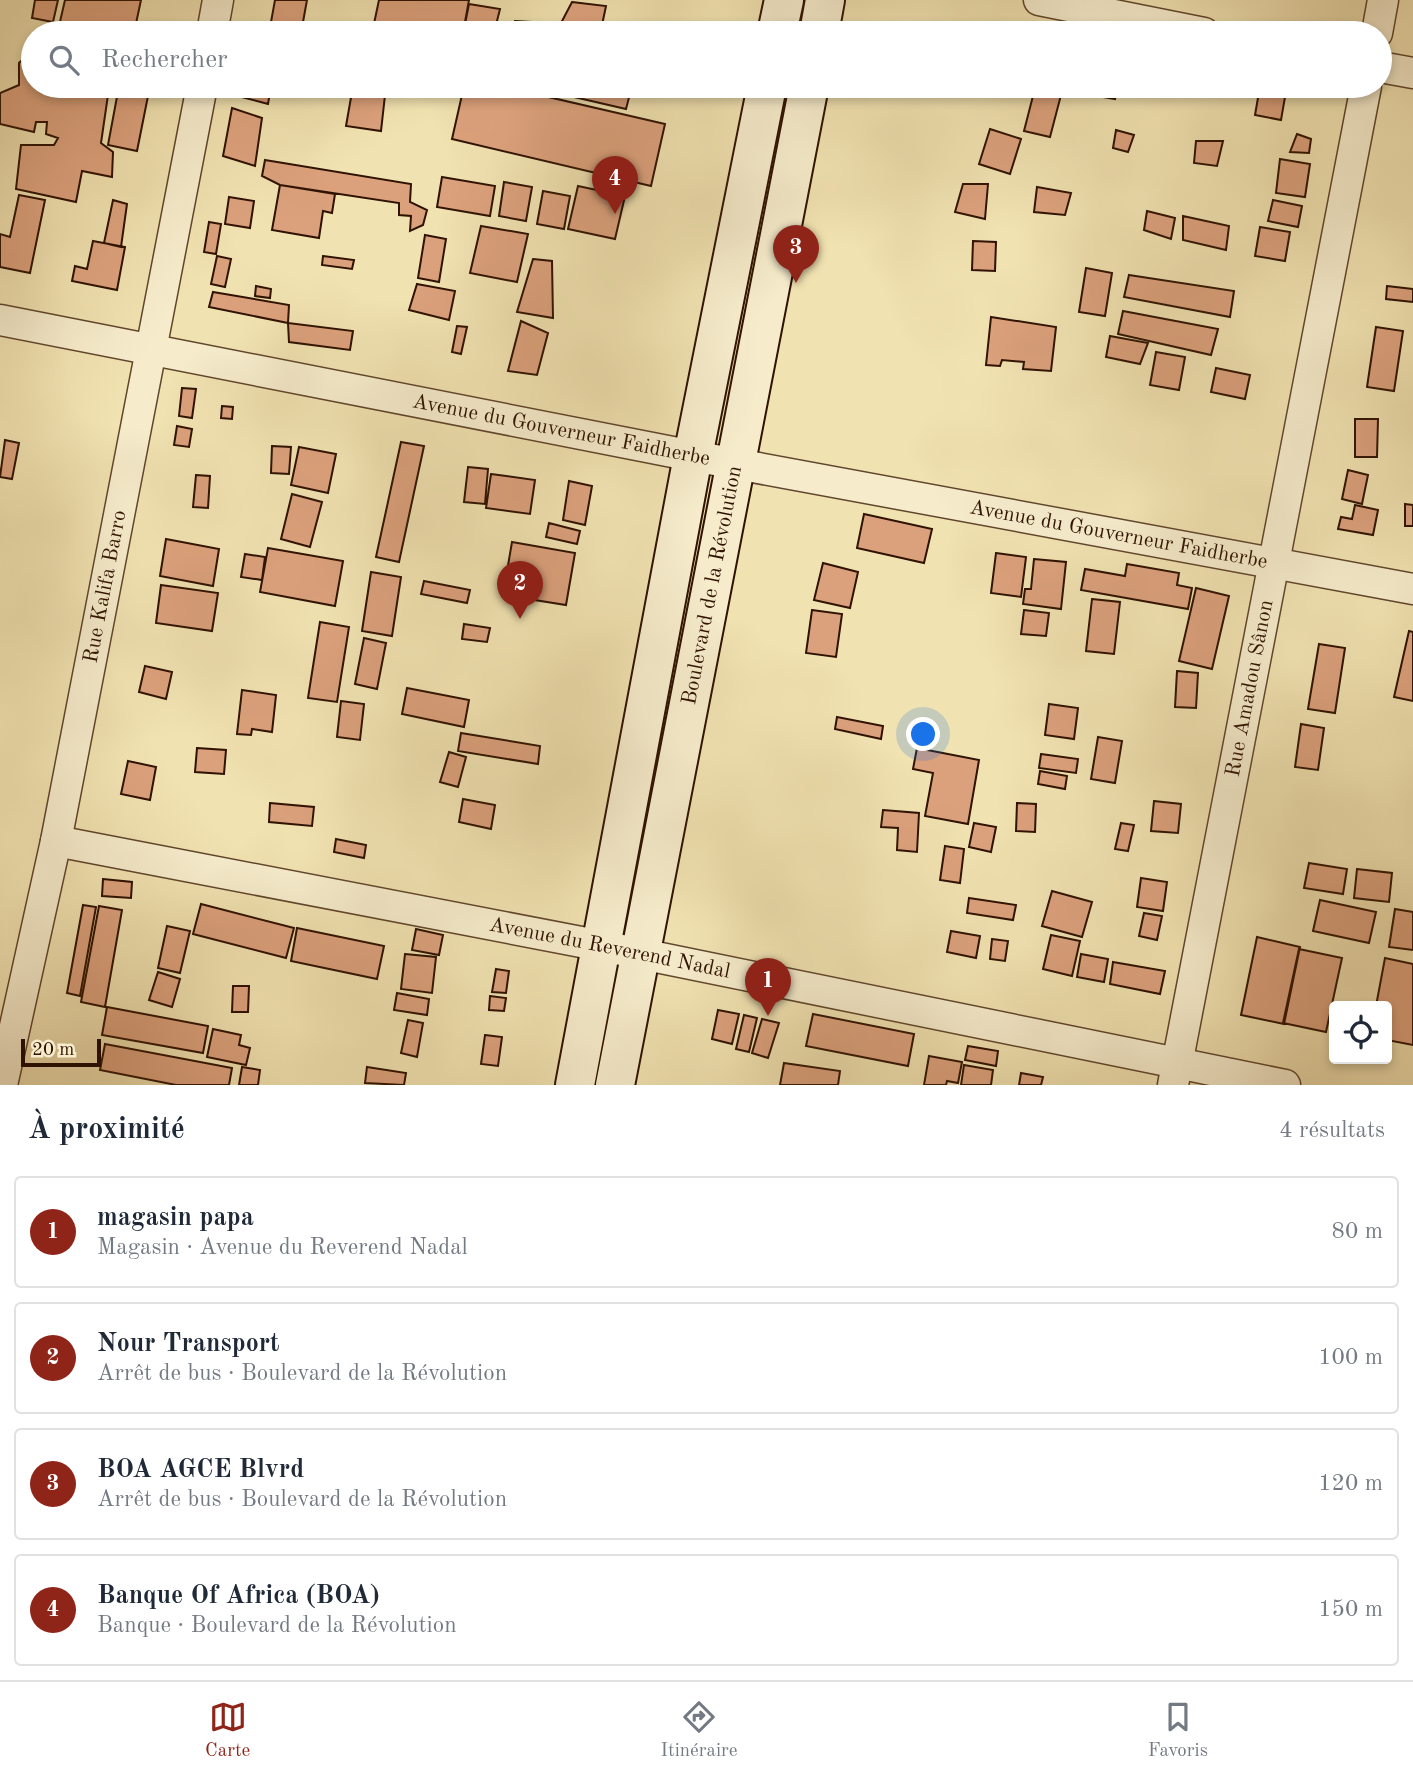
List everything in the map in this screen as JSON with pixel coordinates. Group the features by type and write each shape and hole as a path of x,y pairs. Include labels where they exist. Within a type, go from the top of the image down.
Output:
{"main road":[{"path":"780,21 784,0"},
{"path":"821,21 825,0"},
{"name":"Boulevard de la Révolution","path":"575,1085 693,456 765,98"},
{"name":"Boulevard de la Révolution","path":"615,1085 807,98"}],"street":[{"path":"214,21 218,0"},
{"path":"1039,0 1144,21"},
{"path":"1379,21 1383,0"},
{"path":"1392,69 1413,73"},
{"name":"Rue Kalifa Barro","path":"2,1085 56,841 200,98"},
{"name":"Rue Amadou Sânon","path":"1175,1075 1364,98"},
{"name":"Avenue du Gouverneur Faidherbe","path":"0,320 693,456 1413,589"},
{"name":"Avenue du Reverend Nadal","path":"56,841 602,946 1175,1075 1285,1085"}],"building":[{"path":"35,0 58,0 53,21 32,18"},
{"path":"65,0 141,0 137,21 60,21"},
{"path":"275,0 307,0 303,21 271,21"},
{"path":"379,0 469,0 465,21 375,21"},
{"path":"572,2 606,6 603,21 562,21"},
{"path":"469,4 500,9 497,21 466,21"},
{"path":"21,61 21,98 108,98 101,143 113,152 112,177 82,171 76,202 16,189 21,145 54,145 58,138 46,134 47,122 36,122 34,132 0,124 0,93 19,85"},
{"path":"117,98 148,98 137,151 108,145"},
{"path":"245,98 269,98 268,104"},
{"path":"351,98 385,98 381,131 346,126"},
{"path":"461,98 553,98 665,124 651,186 452,139"},
{"path":"578,98 629,98 626,109"},
{"path":"1032,98 1060,98 1050,137 1024,131"},
{"path":"1258,98 1285,98 1281,120 1255,115"},
{"path":"232,108 262,118 255,166 223,156"},
{"path":"990,129 1021,139 1010,174 979,164"},
{"path":"1116,130 1134,135 1128,152 1113,148"},
{"path":"1297,134 1311,139 1309,153 1290,152"},
{"path":"1196,141 1223,141 1217,166 1194,163"},
{"path":"1280,159 1310,164 1305,197 1276,193"},
{"path":"265,160 411,184 410,202 427,210 423,225 410,231 411,216 399,215 399,203 280,185 262,176"},
{"path":"442,177 495,186 490,216 437,207"},
{"path":"504,182 532,187 526,221 499,216"},
{"path":"963,184 988,184 985,219 955,212"},
{"path":"280,185 335,194 332,213 323,211 319,238 272,230"},
{"path":"578,186 625,196 615,239 568,229"},
{"path":"1037,187 1071,193 1065,215 1034,212"},
{"path":"543,191 570,196 564,229 537,224"},
{"path":"19,195 45,200 30,273 0,267 0,234 10,237"},
{"path":"229,197 254,201 250,228 225,224"},
{"path":"113,200 127,204 121,247 104,243"},
{"path":"1273,200 1302,206 1298,227 1268,221"},
{"path":"1147,211 1175,218 1171,239 1144,230"},
{"path":"1183,216 1229,226 1226,250 1183,240"},
{"path":"209,222 221,224 216,254 204,252"},
{"path":"481,226 528,234 517,282 470,273"},
{"path":"1260,227 1290,232 1285,261 1255,256"},
{"path":"425,235 446,239 439,282 418,278"},
{"path":"93,241 125,247 117,290 72,281 75,266 87,269"},
{"path":"973,241 996,242 995,271 972,270"},
{"path":"217,256 231,259 225,287 211,284"},
{"path":"323,256 354,260 352,269 322,265"},
{"path":"533,259 552,261 553,318 517,312"},
{"path":"1086,268 1112,273 1105,316 1079,312"},
{"path":"1129,275 1234,291 1230,317 1124,297"},
{"path":"417,284 455,291 449,320 409,310"},
{"path":"256,286 271,289 270,298 255,296"},
{"path":"1387,286 1413,289 1413,302 1386,299"},
{"path":"213,292 289,305 288,323 209,307"},
{"path":"1123,311 1218,329 1211,355 1118,334"},
{"path":"991,317 1056,327 1051,371 1023,369 1024,362 1002,360 1000,366 986,365"},
{"path":"521,321 548,333 537,375 508,371"},
{"path":"288,323 353,331 350,350 289,342"},
{"path":"457,326 467,327 461,354 452,352"},
{"path":"1376,327 1403,331 1394,391 1367,387"},
{"path":"1110,336 1148,343 1140,364 1106,357"},
{"path":"1156,352 1185,357 1179,390 1150,385"},
{"path":"1216,368 1250,375 1245,399 1211,392"},
{"path":"182,388 196,389 192,418 179,416"},
{"path":"222,406 233,407 232,419 221,418"},
{"path":"1355,419 1378,419 1377,457 1355,457"},
{"path":"177,426 192,429 189,447 174,445"},
{"path":"5,440 19,443 12,479 0,477"},
{"path":"401,442 424,446 399,562 376,557"},
{"path":"272,446 291,447 289,474 271,473"},
{"path":"299,447 336,454 328,493 291,485"},
{"path":"468,467 488,469 485,504 464,502"},
{"path":"1348,470 1368,475 1362,504 1342,499"},
{"path":"491,474 535,480 530,514 486,508"},
{"path":"196,475 210,476 208,508 193,507"},
{"path":"569,481 592,486 585,525 563,520"},
{"path":"292,494 322,502 310,547 281,539"},
{"path":"1405,504 1413,505 1413,526 1405,526"},
{"path":"1355,505 1378,510 1373,535 1338,529 1341,517 1352,519"},
{"path":"864,514 932,529 924,563 857,548"},
{"path":"549,523 580,531 577,544 546,537"},
{"path":"166,539 219,549 213,586 160,576"},
{"path":"512,542 575,553 566,605 503,595"},
{"path":"268,548 343,561 335,606 260,592"},
{"path":"996,553 1026,557 1021,597 991,593"},
{"path":"245,554 265,557 262,580 241,577"},
{"path":"1034,559 1066,562 1061,609 1023,604 1025,589 1031,589"},
{"path":"823,563 858,572 850,608 814,600"},
{"path":"1127,564 1179,573 1177,585 1192,588 1188,609 1081,590 1085,569 1125,576"},
{"path":"371,572 401,577 392,636 362,631"},
{"path":"424,581 470,590 467,603 421,594"},
{"path":"161,585 218,593 212,631 156,623"},
{"path":"1196,588 1229,596 1212,669 1179,661"},
{"path":"1092,599 1120,602 1114,654 1086,651"},
{"path":"812,610 842,614 836,657 806,653"},
{"path":"1024,610 1049,613 1046,636 1021,634"},
{"path":"320,622 349,627 337,702 308,698"},
{"path":"464,624 490,628 487,642 462,639"},
{"path":"1409,631 1413,632 1413,701 1394,697"},
{"path":"364,638 386,643 377,689 355,684"},
{"path":"1319,644 1345,648 1335,713 1308,709"},
{"path":"145,666 172,672 166,699 139,692"},
{"path":"1177,671 1198,673 1196,708 1175,707"},
{"path":"407,688 469,700 464,727 402,714"},
{"path":"242,690 276,695 272,732 252,729 251,735 237,734"},
{"path":"341,701 364,704 360,740 337,737"},
{"path":"1049,704 1078,708 1074,739 1045,735"},
{"path":"837,717 883,726 881,739 835,729"},
{"path":"1301,724 1324,728 1318,770 1295,767"},
{"path":"461,733 540,746 538,764 458,751"},
{"path":"1098,737 1122,741 1115,783 1091,779"},
{"path":"197,748 226,750 224,774 195,772"},
{"path":"917,748 979,760 968,824 925,816 933,773 913,769"},
{"path":"449,752 466,757 458,787 440,782"},
{"path":"1041,754 1078,759 1076,773 1039,768"},
{"path":"128,761 156,767 150,800 121,794"},
{"path":"1040,771 1067,776 1065,789 1038,784"},
{"path":"463,799 495,805 491,829 459,822"},
{"path":"1154,801 1181,804 1178,833 1151,831"},
{"path":"270,803 314,807 312,826 269,822"},
{"path":"1017,803 1036,804 1035,832 1016,831"},
{"path":"883,810 919,813 917,852 897,850 898,828 881,827"},
{"path":"974,823 996,827 991,852 969,847"},
{"path":"1121,823 1134,825 1128,851 1115,849"},
{"path":"336,839 366,845 364,858 334,852"},
{"path":"945,846 964,849 960,883 940,880"},
{"path":"1309,863 1347,869 1343,894 1304,888"},
{"path":"1357,869 1392,873 1389,902 1354,898"},
{"path":"1141,878 1167,882 1163,911 1137,907"},
{"path":"103,879 132,882 131,898 102,896"},
{"path":"1052,891 1092,902 1082,937 1042,926"},
{"path":"969,898 1016,905 1013,920 967,913"},
{"path":"1320,900 1376,912 1369,943 1313,931"},
{"path":"201,904 294,928 286,958 193,934"},
{"path":"83,905 96,907 80,996 67,993"},
{"path":"99,906 122,910 105,1007 81,1002"},
{"path":"1395,909 1413,912 1413,950 1389,947"},
{"path":"1144,913 1162,916 1157,940 1139,936"},
{"path":"167,926 190,931 180,973 158,968"},
{"path":"297,928 384,946 377,979 291,961"},
{"path":"416,929 443,935 439,955 412,950"},
{"path":"951,931 980,936 976,958 947,952"},
{"path":"1051,935 1080,941 1072,976 1043,969"},
{"path":"1257,937 1300,947 1284,1024 1241,1015"},
{"path":"992,939 1008,941 1005,961 990,959"},
{"path":"1299,949 1342,958 1333,1001 1329,1001 1326,1032 1283,1023"},
{"path":"405,954 436,957 432,993 401,989"},
{"path":"1081,954 1108,959 1104,982 1077,977"},
{"path":"1385,958 1413,964 1413,1045 1392,1041 1392,1001 1377,1001"},
{"path":"1113,962 1165,971 1160,994 1110,984"},
{"path":"496,969 509,971 506,993 492,992"},
{"path":"158,972 180,979 172,1007 149,1000"},
{"path":"233,986 249,986 248,1012 232,1012"},
{"path":"397,993 429,999 427,1015 394,1010"},
{"path":"490,996 506,998 504,1011 489,1010"},
{"path":"107,1007 208,1026 203,1053 102,1035"},
{"path":"718,1010 739,1014 732,1044 712,1039"},
{"path":"813,1014 914,1034 908,1066 806,1046"},
{"path":"744,1015 757,1018 749,1052 736,1049"},
{"path":"762,1019 779,1023 768,1058 752,1053"},
{"path":"408,1020 423,1023 417,1057 401,1053"},
{"path":"213,1029 241,1035 239,1045 250,1048 246,1065 207,1057"},
{"path":"485,1035 502,1037 498,1066 481,1064"},
{"path":"105,1044 232,1068 229,1085 176,1085 100,1070"},
{"path":"968,1046 998,1051 996,1066 965,1060"},
{"path":"929,1056 962,1062 958,1083 947,1081 946,1085 924,1085"},
{"path":"784,1063 840,1071 838,1085 780,1085"},
{"path":"964,1065 993,1070 991,1085 961,1085"},
{"path":"242,1067 260,1070 258,1085 239,1085"},
{"path":"367,1067 406,1073 404,1085 365,1083"},
{"path":"1021,1073 1043,1077 1041,1085 1019,1085"}],"place":[{"name":"Banque Of Africa (BOA)","path":"615,214"},
{"name":"BOA AGCE Blvrd","path":"796,283"},
{"name":"Nour Transport","path":"520,619"},
{"name":"magasin papa","path":"768,1016"}]}
